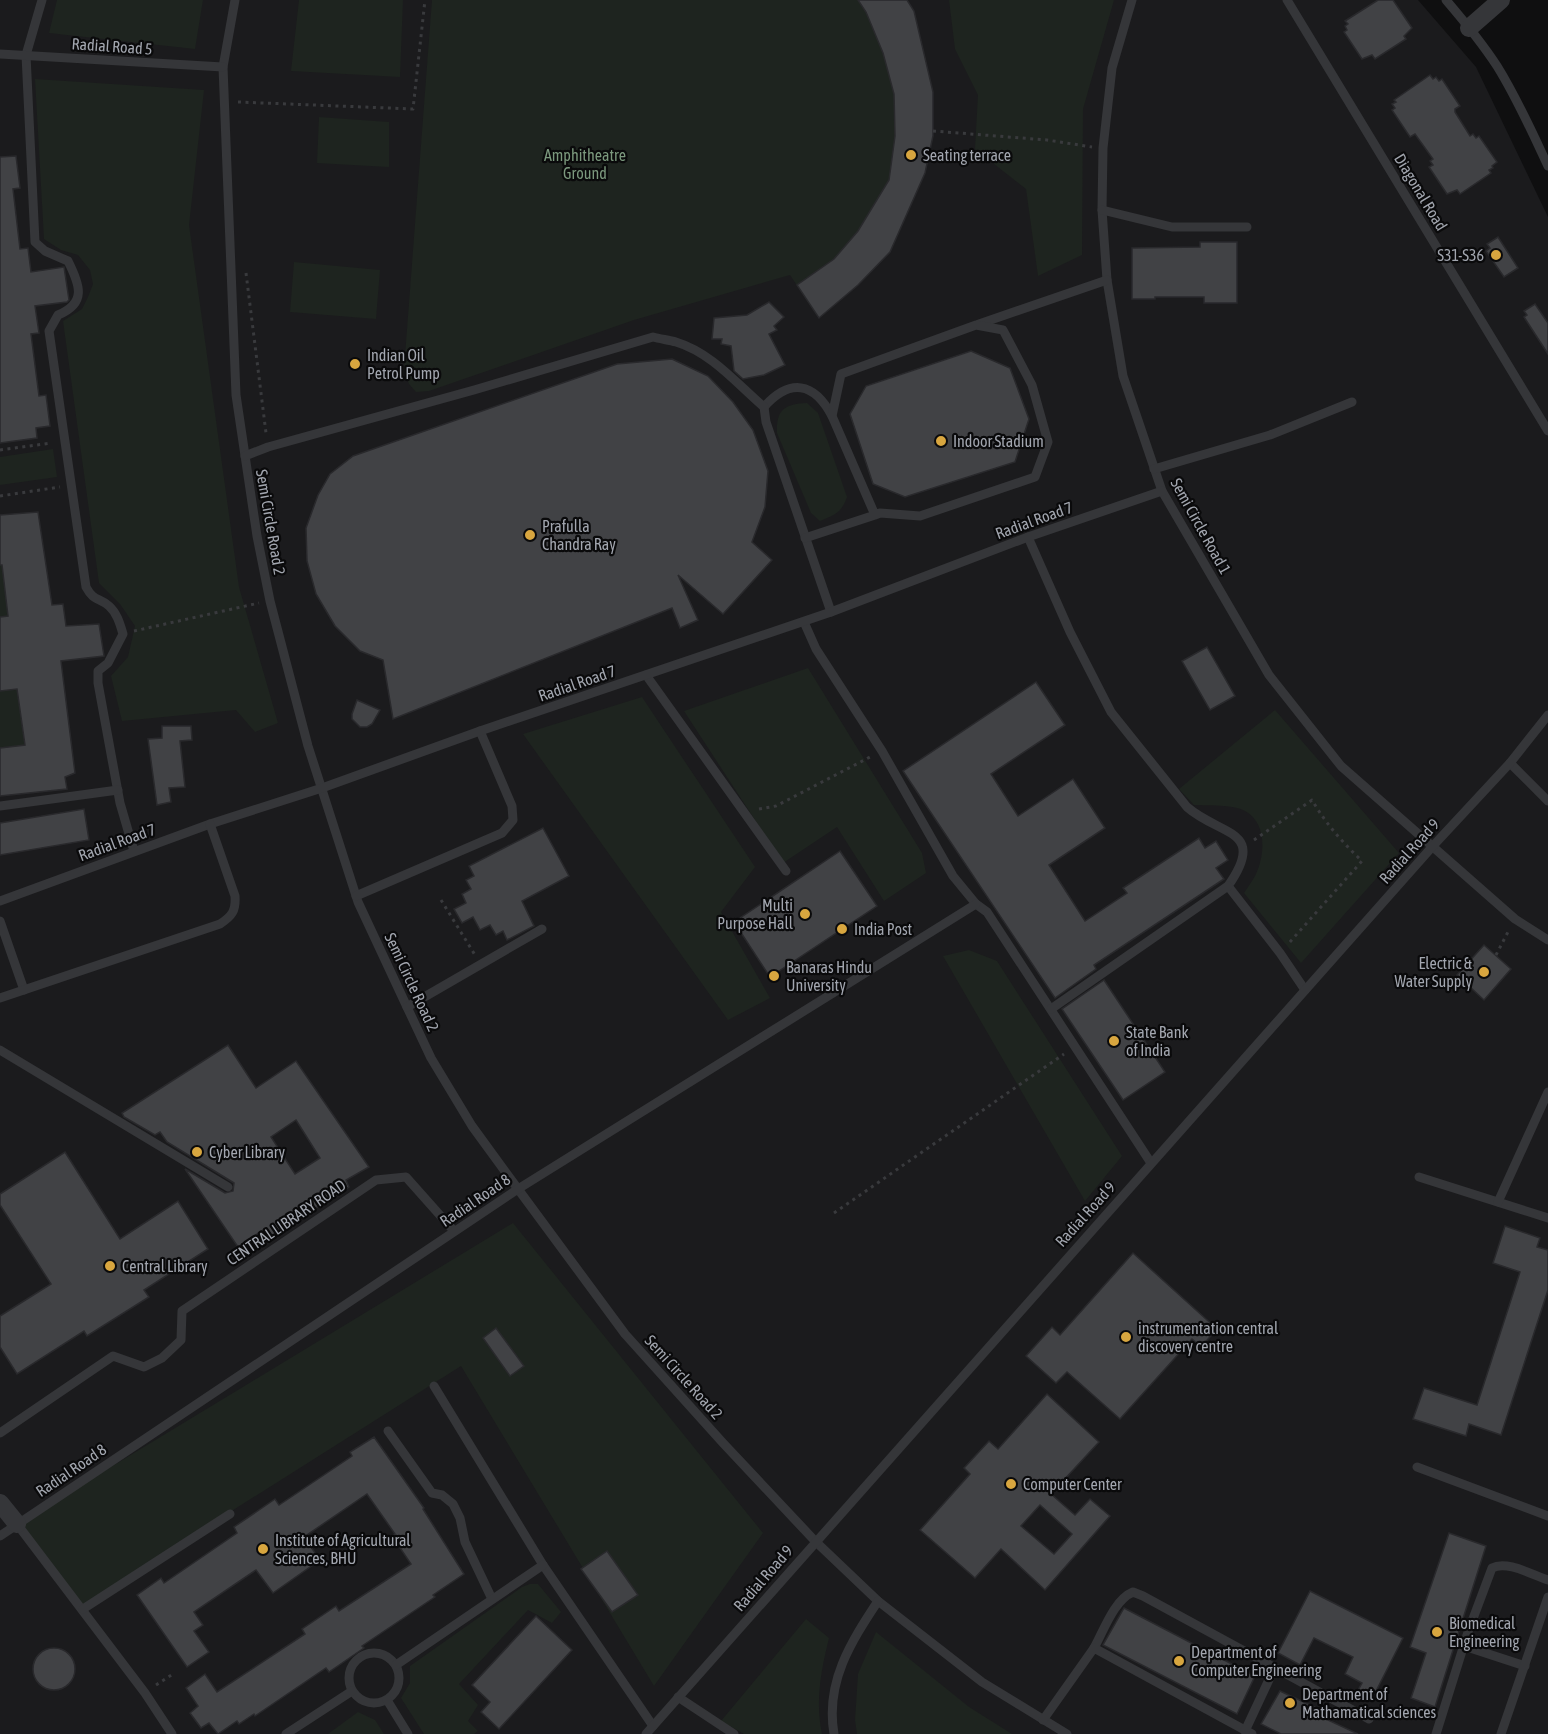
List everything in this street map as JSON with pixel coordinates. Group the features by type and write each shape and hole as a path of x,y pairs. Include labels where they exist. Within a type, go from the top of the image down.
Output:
{"street":[{"path":"1469,28 1501,0"},
{"path":"0,1503 17,1524"}],"lane":[{"path":"42,0 26,55 35,242 45,252 68,261 78,284 78,300 71,309 57,315 49,331 86,587 92,597 109,606 123,634 108,663 98,672 98,683 118,790 134,851"},
{"name":"Semi Circle Road 2","path":"235,0 223,67 236,395 257,536 270,601 308,746 356,896 406,1007 431,1058 472,1126 625,1334 815,1541 878,1601 982,1682 1066,1734"},
{"name":"Semi Circle Road 1","path":"1132,0 1112,68 1103,148 1102,210 1107,280 1123,376 1162,491 1269,675 1341,766 1515,919 1548,940"},
{"name":"Diagonal Road","path":"1287,0 1548,430"},
{"path":"1446,0 1497,67 1548,166"},
{"name":"Radial Road 5","path":"0,54 223,67"},
{"path":"1102,210 1172,227 1247,227"},
{"path":"832,416 841,374 1107,280"},
{"path":"806,538 880,513 920,516 1035,477 1048,442 1032,385 1003,330 976,325"},
{"path":"245,456 268,447 653,337 676,342 702,354 724,370 764,407 766,422 831,612"},
{"path":"764,407 776,393 797,386 813,392 825,404 832,416 875,515"},
{"path":"1154,469 1270,435 1352,402"},
{"name":"Radial Road 7","path":"0,901 210,824 322,788 480,731 804,622 1028,537 1162,491"},
{"path":"1028,537 1070,632 1111,712 1187,807 1198,817 1227,829 1242,843 1245,855 1240,869 1228,886 1051,1010"},
{"path":"804,622 816,649 882,751 953,876 976,904 987,912 1151,1163"},
{"path":"646,675 786,871"},
{"name":"Radial Road 9","path":"646,1734 1432,847 1510,763 1548,715"},
{"path":"356,896 502,833 513,820 512,807 480,731"},
{"path":"1510,763 1548,801"},
{"path":"0,806 118,790"},
{"path":"0,998 220,924 231,916 236,907 235,896 210,824"},
{"path":"1228,886 1280,953 1305,990"},
{"name":"Radial Road 8","path":"0,1536 518,1189 976,904"},
{"path":"0,921 24,990"},
{"path":"406,1007 542,929"},
{"path":"0,1050 228,1187"},
{"path":"1498,1202 1548,1092"},
{"name":"CENTRAL LIBRARY ROAD","path":"0,1433 113,1356 144,1367 162,1358 181,1340 182,1311 376,1180 406,1177 454,1231"},
{"path":"1419,1177 1548,1218"},
{"path":"434,1386 543,1565 653,1726"},
{"path":"388,1431 432,1493 442,1495 453,1504 460,1518 465,1542 492,1599"},
{"path":"1417,1467 1548,1516"},
{"path":"83,1609 230,1514"},
{"path":"17,1524 83,1609 172,1734"},
{"path":"396,1665 543,1565"},
{"path":"1436,1734 1492,1568 1506,1565 1548,1580"},
{"path":"1043,1720 1094,1648 1119,1604 1125,1596 1133,1592 1369,1719"},
{"path":"1501,1734 1548,1597"},
{"path":"834,1734 832,1721 836,1679 853,1639 878,1601"},
{"path":"1464,1646 1525,1666"},
{"path":"1094,1648 1249,1732 1274,1669"},
{"path":"379,1653 388,1656 396,1665 400,1678 398,1687 394,1695 387,1700 380,1703 364,1702 352,1691 349,1684 350,1669 362,1656 379,1653"},
{"path":"286,1734 352,1691"},
{"path":"678,1697 734,1734"},
{"path":"387,1700 408,1734"}],"path":[{"path":"224,102 412,109 425,0"},
{"path":"933,131 1047,140 1103,148"},
{"path":"245,263 268,447"},
{"path":"0,450 64,441"},
{"path":"0,496 71,486"},
{"path":"123,634 270,601"},
{"path":"742,812 776,806 882,751"},
{"path":"1243,848 1312,800 1322,818 1340,841 1362,861 1280,953"},
{"path":"441,900 481,964"},
{"path":"1496,955 1515,919"},
{"path":"834,1213 1075,1046"},
{"path":"145,1693 173,1674"}],"shaded area":[{"name":"Banaras Hindu University","path":"0,0 1418,0 1476,67 1548,217 1548,1734 0,1734"}],"green space":[{"path":"57,0 203,0 195,49 49,33"},
{"path":"299,0 403,0 400,77 291,71"},
{"name":"Amphitheatre Ground","path":"432,0 907,0 914,11 933,92 933,136 925,173 890,252 858,285 819,318 790,275 634,320 429,391 416,392 409,384 404,369"},
{"path":"949,0 1114,0 1083,109 1082,255 1038,276 1026,189 975,149 978,95 955,49"},
{"path":"35,79 204,90 189,225 239,587 278,723 255,732 236,710 122,721 111,676 128,657 135,626 120,604 99,583 63,321 82,309 93,284 90,270 78,255 61,250 44,239"},
{"path":"319,117 389,122 389,167 317,163"},
{"path":"294,262 380,270 376,319 290,312"},
{"path":"807,403 818,413 847,497 837,512 820,521 811,513 777,433 778,419 783,410 792,405"},
{"path":"53,449 57,477 0,485 0,457"},
{"path":"0,565 2,565 8,616 0,617"},
{"path":"808,668 922,853 926,873 884,901 837,827 783,863 684,711"},
{"path":"17,689 25,745 0,748 0,691"},
{"path":"642,697 755,867 721,912 770,998 728,1020 523,734"},
{"path":"1275,710 1399,853 1301,963 1244,893 1256,874 1261,857 1261,831 1257,823 1252,816 1240,809 1227,806 1194,805 1179,789"},
{"path":"969,950 997,961 1122,1156 1085,1201 943,956"},
{"path":"513,1223 763,1533 654,1686 461,1366 83,1605 17,1524"},
{"path":"538,1584 561,1612 552,1623 528,1610 459,1684 478,1705 468,1721 478,1731 474,1734 424,1734 401,1698 410,1683 410,1666 522,1587"},
{"path":"806,1619 829,1638 820,1686 819,1710 822,1734 744,1734 721,1721"},
{"path":"876,1632 969,1707 1012,1734 857,1734 855,1720 858,1674"},
{"path":"358,1712 375,1720 384,1734 328,1734"}],"building":[{"name":"Seating terrace","path":"858,0 907,0 914,11 933,92 933,136 925,173 890,252 858,285 819,318 797,285 834,259 858,231 889,180 895,136 894,94 883,53 866,12"},
{"path":"1378,0 1393,0 1412,28 1404,36 1406,39 1375,59 1372,55 1362,59 1344,32 1348,24 1345,21"},
{"path":"1430,75 1439,81 1442,79 1460,106 1455,109 1455,112 1470,136 1473,134 1476,138 1479,136 1497,162 1489,170 1491,173 1460,194 1457,190 1447,194 1429,167 1433,165 1430,161 1433,159 1415,134 1410,137 1392,110 1395,108 1392,104 1396,102 1394,100"},
{"path":"16,156 20,188 13,189 20,249 28,248 31,272 64,267 69,300 35,306 39,333 31,334 39,396 46,395 50,426 36,428 37,438 0,443 0,157"},
{"name":"S31-S36","path":"1498,237 1518,268 1504,277 1486,251 1490,248 1487,244"},
{"path":"1200,242 1237,242 1237,303 1204,303 1204,297 1132,299 1132,248 1200,247"},
{"path":"769,302 784,317 774,326 777,330 769,334 785,365 764,375 743,379 734,371 731,346 721,344 722,339 712,339 714,318 747,315"},
{"path":"1535,304 1548,323 1548,354 1524,317 1527,315 1524,311"},
{"name":"Indoor Stadium","path":"971,351 1010,368 1029,419 1015,462 905,497 873,484 850,414 866,386"},
{"name":"Prafulla Chandra Ray","path":"672,359 708,376 733,402 753,430 768,471 765,507 752,542 772,560 723,614 678,575 698,620 680,628 672,608 393,719 383,660 360,651 335,626 316,594 307,561 306,528 318,495 330,474 353,456 617,364"},
{"path":"38,512 52,605 63,604 66,626 99,624 104,656 61,661 75,773 65,777 67,789 0,796 0,748 25,745 17,689 0,691 0,617 8,616 2,565 0,565 0,515"},
{"path":"1207,647 1235,696 1210,710 1182,661"},
{"path":"1036,682 1065,725 991,774 1018,816 1073,779 1105,828 1049,865 1085,921 1127,893 1123,888 1199,838 1205,848 1216,841 1228,860 1216,868 1224,879 1094,965 1096,969 1055,998 903,771"},
{"path":"357,700 380,710 372,724 367,727 360,727 352,719"},
{"path":"162,726 191,726 192,740 180,741 185,787 169,788 171,802 157,805 148,739 162,738"},
{"path":"84,809 89,840 0,855 0,823"},
{"path":"543,828 569,876 522,901 534,926 507,940 503,931 496,935 490,925 480,930 473,917 462,923 454,909 466,903 462,894 471,889 466,880 474,876 469,866"},
{"name":"Multi Purpose Hall","path":"840,851 877,906 770,977 734,922"},
{"name":"Electric & Water Supply","path":"1484,945 1511,969 1484,1000 1457,975"},
{"name":"State Bank of India","path":"1104,980 1165,1072 1123,1100 1062,1009"},
{"name":"Cyber Library","path":"228,1045 256,1088 296,1061 369,1167 346,1180 349,1187 272,1236 266,1228 238,1247 185,1169 225,1193 233,1191 234,1183 167,1142 160,1132 155,1135 124,1117 122,1113","holes":["296,1120 320,1158 295,1174 271,1137"]},
{"name":"Central Library","path":"65,1152 120,1239 178,1201 208,1249 144,1290 149,1297 87,1336 84,1331 17,1374 0,1347 0,1316 51,1284 0,1205 0,1194"},
{"path":"1505,1226 1540,1238 1537,1247 1548,1250 1548,1290 1501,1435 1469,1424 1466,1436 1413,1419 1424,1388 1477,1405 1520,1272 1493,1263"},
{"name":"instrumentation central discovery centre","path":"1133,1253 1217,1329 1201,1347 1192,1339 1120,1419 1067,1372 1056,1383 1026,1356 1052,1327 1060,1335"},
{"path":"496,1328 524,1366 510,1376 483,1338"},
{"name":"Computer Center","path":"1047,1394 1099,1442 1051,1494 1075,1515 1090,1499 1110,1516 1045,1590 1001,1549 975,1578 920,1530 970,1474 964,1468 989,1441 998,1449","holes":["1040,1505 1072,1534 1054,1554 1021,1526"]},
{"path":"374,1437 424,1508 464,1574 329,1672 326,1668 255,1716 254,1714 239,1724 237,1721 218,1734 209,1723 201,1728 190,1713 198,1706 186,1688 205,1674 217,1692 305,1634 302,1629 336,1606 339,1611 411,1564 392,1536 395,1534 367,1494 304,1537 320,1560 273,1593 256,1570 194,1612 203,1625 194,1631 209,1652 187,1667 137,1595 161,1578 164,1583 237,1533 234,1527 275,1499 279,1505 352,1456 350,1452"},
{"name":"Biomedical Engineering","path":"1449,1533 1486,1546 1435,1707 1411,1698 1426,1653 1410,1647"},
{"path":"607,1551 638,1595 612,1612 581,1569"},
{"path":"1310,1591 1403,1638 1371,1701 1356,1694 1362,1683 1345,1674 1353,1657 1314,1638 1300,1665 1278,1653"},
{"name":"Department of Computer Engineering","path":"1124,1608 1255,1676 1237,1714 1103,1645"},
{"path":"536,1616 572,1650 499,1729 481,1712 490,1702 472,1685"},
{"path":"54,1648 69,1654 75,1669 69,1684 54,1690 39,1684 33,1669 39,1654"},
{"name":"Department of Mathamatical sciences","path":"1280,1691 1332,1715 1328,1720 1358,1734 1281,1734 1261,1724"}],"place":[{"name":"Seating terrace","path":"911,155"},
{"name":"S31-S36","path":"1496,255"},
{"name":"Indian Oil Petrol Pump","path":"355,364"},
{"name":"Indoor Stadium","path":"941,441"},
{"name":"Prafulla Chandra Ray","path":"530,535"},
{"name":"Multi Purpose Hall","path":"805,914"},
{"name":"India Post","path":"842,929"},
{"name":"Electric & Water Supply","path":"1484,972"},
{"name":"Banaras Hindu University","path":"774,976"},
{"name":"State Bank of India","path":"1114,1041"},
{"name":"Cyber Library","path":"197,1152"},
{"name":"Central Library","path":"110,1266"},
{"name":"instrumentation central discovery centre","path":"1126,1337"},
{"name":"Computer Center","path":"1011,1484"},
{"name":"Institute of Agricultural Sciences, BHU","path":"263,1549"},
{"name":"Biomedical Engineering","path":"1437,1632"},
{"name":"Department of Computer Engineering","path":"1179,1661"},
{"name":"Department of Mathamatical sciences","path":"1290,1703"}]}
